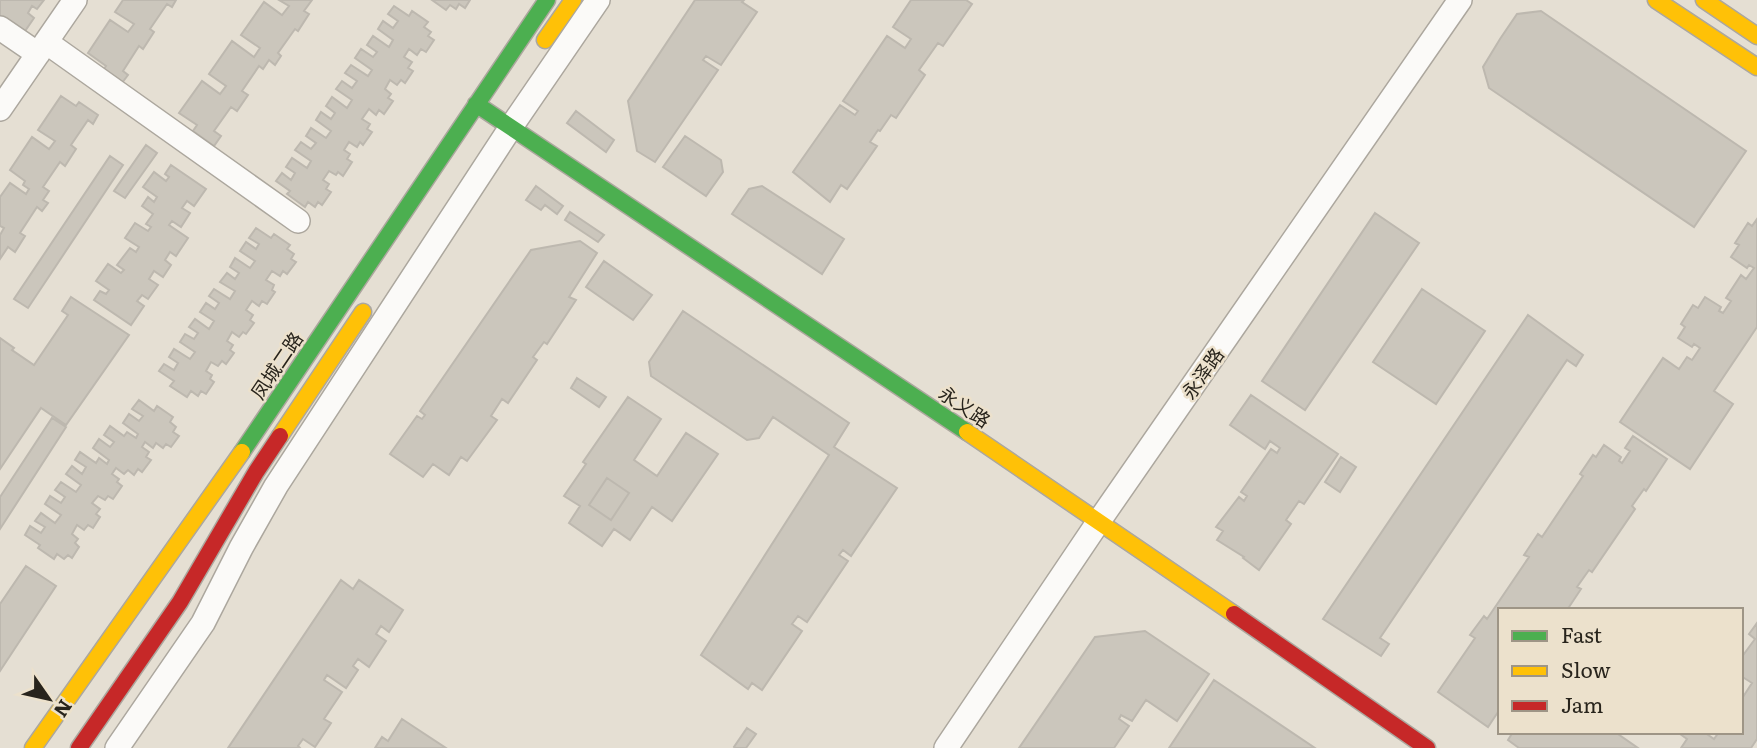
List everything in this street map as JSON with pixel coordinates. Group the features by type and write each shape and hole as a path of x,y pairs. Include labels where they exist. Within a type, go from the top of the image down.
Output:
{"main road":[{"name":"凤城二路","path":"33,748 238,458 547,0"},
{"path":"533,58 573,0"},
{"path":"1656,0 1757,67"},
{"path":"1704,0 1757,35 1740,56"},
{"name":"永义路","path":"476,104 1099,521 1427,748"},
{"path":"79,748 180,602 256,472 371,300"}],"street":[{"path":"0,109 75,0"},
{"path":"117,748 203,623 276,486 498,118 598,0"},
{"name":"永泽路","path":"946,748 1099,521 1461,0"},
{"path":"0,28 42,48 298,221"}],"building":[{"path":"0,0 44,0 37,9 32,6 28,13 34,18 23,34 0,18"},
{"path":"123,0 176,0 172,7 167,4 150,29 154,32 143,49 139,46 123,71 128,75 122,83 103,70 106,66 88,53 110,20 128,32 134,24 115,12"},
{"path":"279,0 312,0 304,11 309,14 278,53 281,56 275,65 269,60 263,69 259,66 242,91 248,95 237,111 231,107 214,131 221,136 214,146 193,131 197,125 179,113 202,81 220,94 226,86 209,74 232,41 254,57 260,48 241,35 264,2 282,15 289,6"},
{"path":"432,0 470,0 465,8 459,4 456,9 450,5 446,10"},
{"path":"695,0 744,0 742,2 757,12 721,65 706,56 703,60 718,70 655,162 637,151 628,101"},
{"path":"911,0 966,0 972,4 943,46 938,43 919,70 925,75 896,118 891,115 880,131 878,130 870,142 877,146 847,189 841,185 830,202 793,172 840,105 855,115 858,111 843,101 887,36 905,48 911,39 893,27"},
{"path":"394,6 409,16 412,11 428,22 424,27 431,32 428,36 434,40 426,52 421,49 417,55 409,49 404,57 412,62 408,68 413,71 405,83 401,80 397,85 390,80 385,89 391,94 388,98 393,101 384,114 379,110 376,115 369,109 362,119 370,124 367,129 372,132 363,145 360,142 357,147 349,142 344,150 350,154 347,159 352,162 343,176 329,171 323,180 329,184 326,189 331,192 322,205 318,202 315,207 308,202 305,207 287,194 290,191 276,181 282,173 291,180 295,173 286,167 292,158 307,168 311,161 295,150 301,142 311,149 316,143 306,136 311,128 326,138 331,131 316,120 321,112 331,119 335,113 326,106 332,97 347,108 352,100 336,89 342,81 352,88 357,81 345,73 351,65 368,76 372,70 355,58 361,49 373,57 377,52 367,45 373,36 389,47 393,40 378,29 383,21 393,28 398,21 388,14"},
{"path":"1541,11 1746,151 1694,227 1489,88 1483,67 1500,39 1517,14"},
{"path":"61,96 76,106 79,102 98,115 93,124 88,120 71,145 76,149 65,166 60,162 43,187 49,191 43,200 48,203 42,211 37,207 20,233 25,236 15,252 8,247 0,259 0,235 4,228 0,226 0,197 10,183 26,194 29,189 23,185 25,181 10,170 32,137 49,149 55,141 38,130"},
{"path":"576,111 614,140 606,152 567,123"},
{"path":"685,136 721,160 723,172 706,196 663,167"},
{"path":"146,145 157,153 125,198 114,191"},
{"path":"110,156 123,165 28,308 14,299"},
{"path":"171,165 206,189 194,206 187,201 182,208 190,213 181,227 172,221 169,225 188,238 176,256 170,252 165,260 171,265 163,277 154,271 149,279 158,285 148,299 142,295 137,301 144,306 131,325 94,300 100,291 106,294 109,290 96,281 108,264 121,273 124,270 117,265 130,248 136,252 139,247 125,238 135,223 148,231 151,227 146,224 153,214 142,206 148,197 154,202 157,197 143,187 154,172 166,181 169,177 165,174"},
{"path":"536,186 563,206 557,214 545,205 541,210 526,200"},
{"path":"762,186 844,239 822,274 732,214 749,189"},
{"path":"570,212 604,235 598,242 565,220"},
{"path":"1375,213 1419,243 1305,410 1262,381"},
{"path":"1757,219 1757,327 1714,391 1733,404 1690,469 1620,422 1663,358 1679,369 1687,357 1692,360 1700,348 1694,344 1692,347 1678,338 1685,327 1681,324 1693,305 1698,308 1705,297 1721,307 1719,311 1723,313 1731,301 1726,298 1741,275 1746,279 1754,268 1749,265 1747,268 1731,257 1739,245 1735,243 1748,223 1752,226"},
{"path":"256,228 271,238 274,234 290,245 287,249 294,254 291,259 296,262 287,274 283,271 280,276 272,271 266,280 274,285 272,290 275,292 267,304 262,301 259,306 252,301 246,310 253,315 250,320 254,323 246,334 243,332 239,337 232,332 227,341 233,345 230,350 234,353 226,364 222,361 218,366 211,362 206,371 212,375 210,379 214,382 206,394 201,391 198,396 191,391 187,397 170,386 174,381 159,371 164,364 174,370 178,363 169,357 174,349 190,359 195,352 180,342 185,334 194,339 198,333 189,327 195,319 209,329 214,321 200,312 206,303 215,309 219,303 209,296 214,289 230,299 235,291 220,282 227,273 235,279 239,273 230,267 235,258 250,268 255,261 240,251 246,242 256,249 259,244 249,238"},
{"path":"580,241 597,253 569,297 576,300 547,344 544,342 533,357 537,360 508,403 502,399 491,416 497,420 467,461 461,457 449,475 433,464 423,477 390,454 417,416 422,419 425,415 420,411 531,250"},
{"path":"604,261 652,295 633,320 586,287"},
{"path":"1422,289 1485,331 1436,404 1373,362"},
{"path":"71,297 129,335 66,425 41,408 0,469 0,338 34,365 68,315 62,311"},
{"path":"683,311 849,423 834,447 897,488 851,556 843,550 839,555 848,561 807,622 798,616 792,624 802,631 762,690 752,683 748,689 701,655 829,455 773,417 759,438 747,440 651,376 649,362"},
{"path":"1528,315 1583,355 1576,366 1567,360 1380,638 1389,644 1381,656 1323,619"},
{"path":"577,378 606,397 599,407 571,388"},
{"path":"1251,395 1338,454 1304,504 1299,501 1286,520 1291,524 1259,570 1217,540 1223,531 1216,527 1239,497 1244,501 1247,496 1241,492 1271,449 1277,453 1280,448 1270,441 1265,449 1230,425"},
{"path":"628,397 661,419 634,460 657,476 686,433 718,454 672,521 652,507 630,540 614,529 602,546 569,523 580,506 564,496 586,464 583,462","holes":["607,478 629,493 611,520 589,505"]},
{"path":"139,400 154,411 157,406 173,417 170,422 176,427 173,432 179,436 171,447 166,444 163,448 156,443 153,448 145,442 142,447 149,452 146,457 151,460 142,472 138,469 134,475 128,470 124,474 116,468 112,474 119,479 117,482 122,486 113,499 108,496 105,500 98,496 92,503 100,509 96,514 100,517 93,528 88,525 84,530 77,525 72,534 78,539 75,543 79,547 72,558 68,555 64,559 57,554 54,559 25,535 30,526 41,533 45,527 35,521 41,513 55,523 61,515 45,504 50,496 61,503 65,497 55,490 61,482 76,492 81,485 66,474 72,466 82,474 86,467 75,460 80,452 96,463 99,458 107,464 109,460 93,448 99,439 110,447 114,442 104,435 110,426 124,436 127,432 136,438 138,434 123,423 129,414 139,421 143,416 132,409"},
{"path":"52,418 66,427 0,529 0,497"},
{"path":"1633,436 1667,459 1646,491 1644,489 1632,506 1635,509 1592,572 1589,570 1577,587 1581,589 1568,608 1498,608 1498,712 1488,727 1438,692 1475,638 1470,635 1484,616 1487,619 1529,557 1524,555 1538,534 1542,537 1583,476 1580,474 1593,455 1596,457 1604,445 1621,457 1619,461 1622,463 1630,451 1625,448"},
{"path":"1341,457 1356,467 1340,492 1325,482"},
{"path":"607,478 629,493 611,520 589,505"},
{"path":"26,566 56,586 0,671 0,604"},
{"path":"341,580 353,589 359,580 403,610 389,632 381,626 376,634 386,641 369,667 358,659 353,666 358,670 346,688 327,675 324,680 342,692 324,719 331,723 315,747 303,739 298,746 300,748 228,748"},
{"path":"1757,623 1757,739 1751,748 1681,748 1687,739 1680,734 1707,734 1714,739 1718,734 1743,734 1743,697 1752,683 1743,677 1743,655 1755,639 1749,634"},
{"path":"1145,631 1209,674 1177,721 1146,700 1132,721 1121,715 1119,719 1129,726 1114,748 1019,748 1095,637"},
{"path":"1214,680 1315,748 1169,748"},
{"path":"402,719 446,748 375,748 382,737 388,741"},
{"path":"747,728 756,734 746,748 735,748 734,747"},
{"path":"1512,734 1618,734 1638,748 1519,748 1508,740"}],"traffic: fast":[{"path":"242,452 547,0"},
{"path":"476,104 967,432"}],"traffic: slow":[{"path":"545,40 573,0"},
{"path":"1656,0 1757,67"},
{"path":"1704,0 1757,36"},
{"path":"280,436 363,312"},
{"path":"967,432 1234,614"},
{"path":"33,748 242,452"}],"traffic: jam":[{"path":"79,748 180,602 280,436"},
{"path":"1234,614 1427,748"}]}
